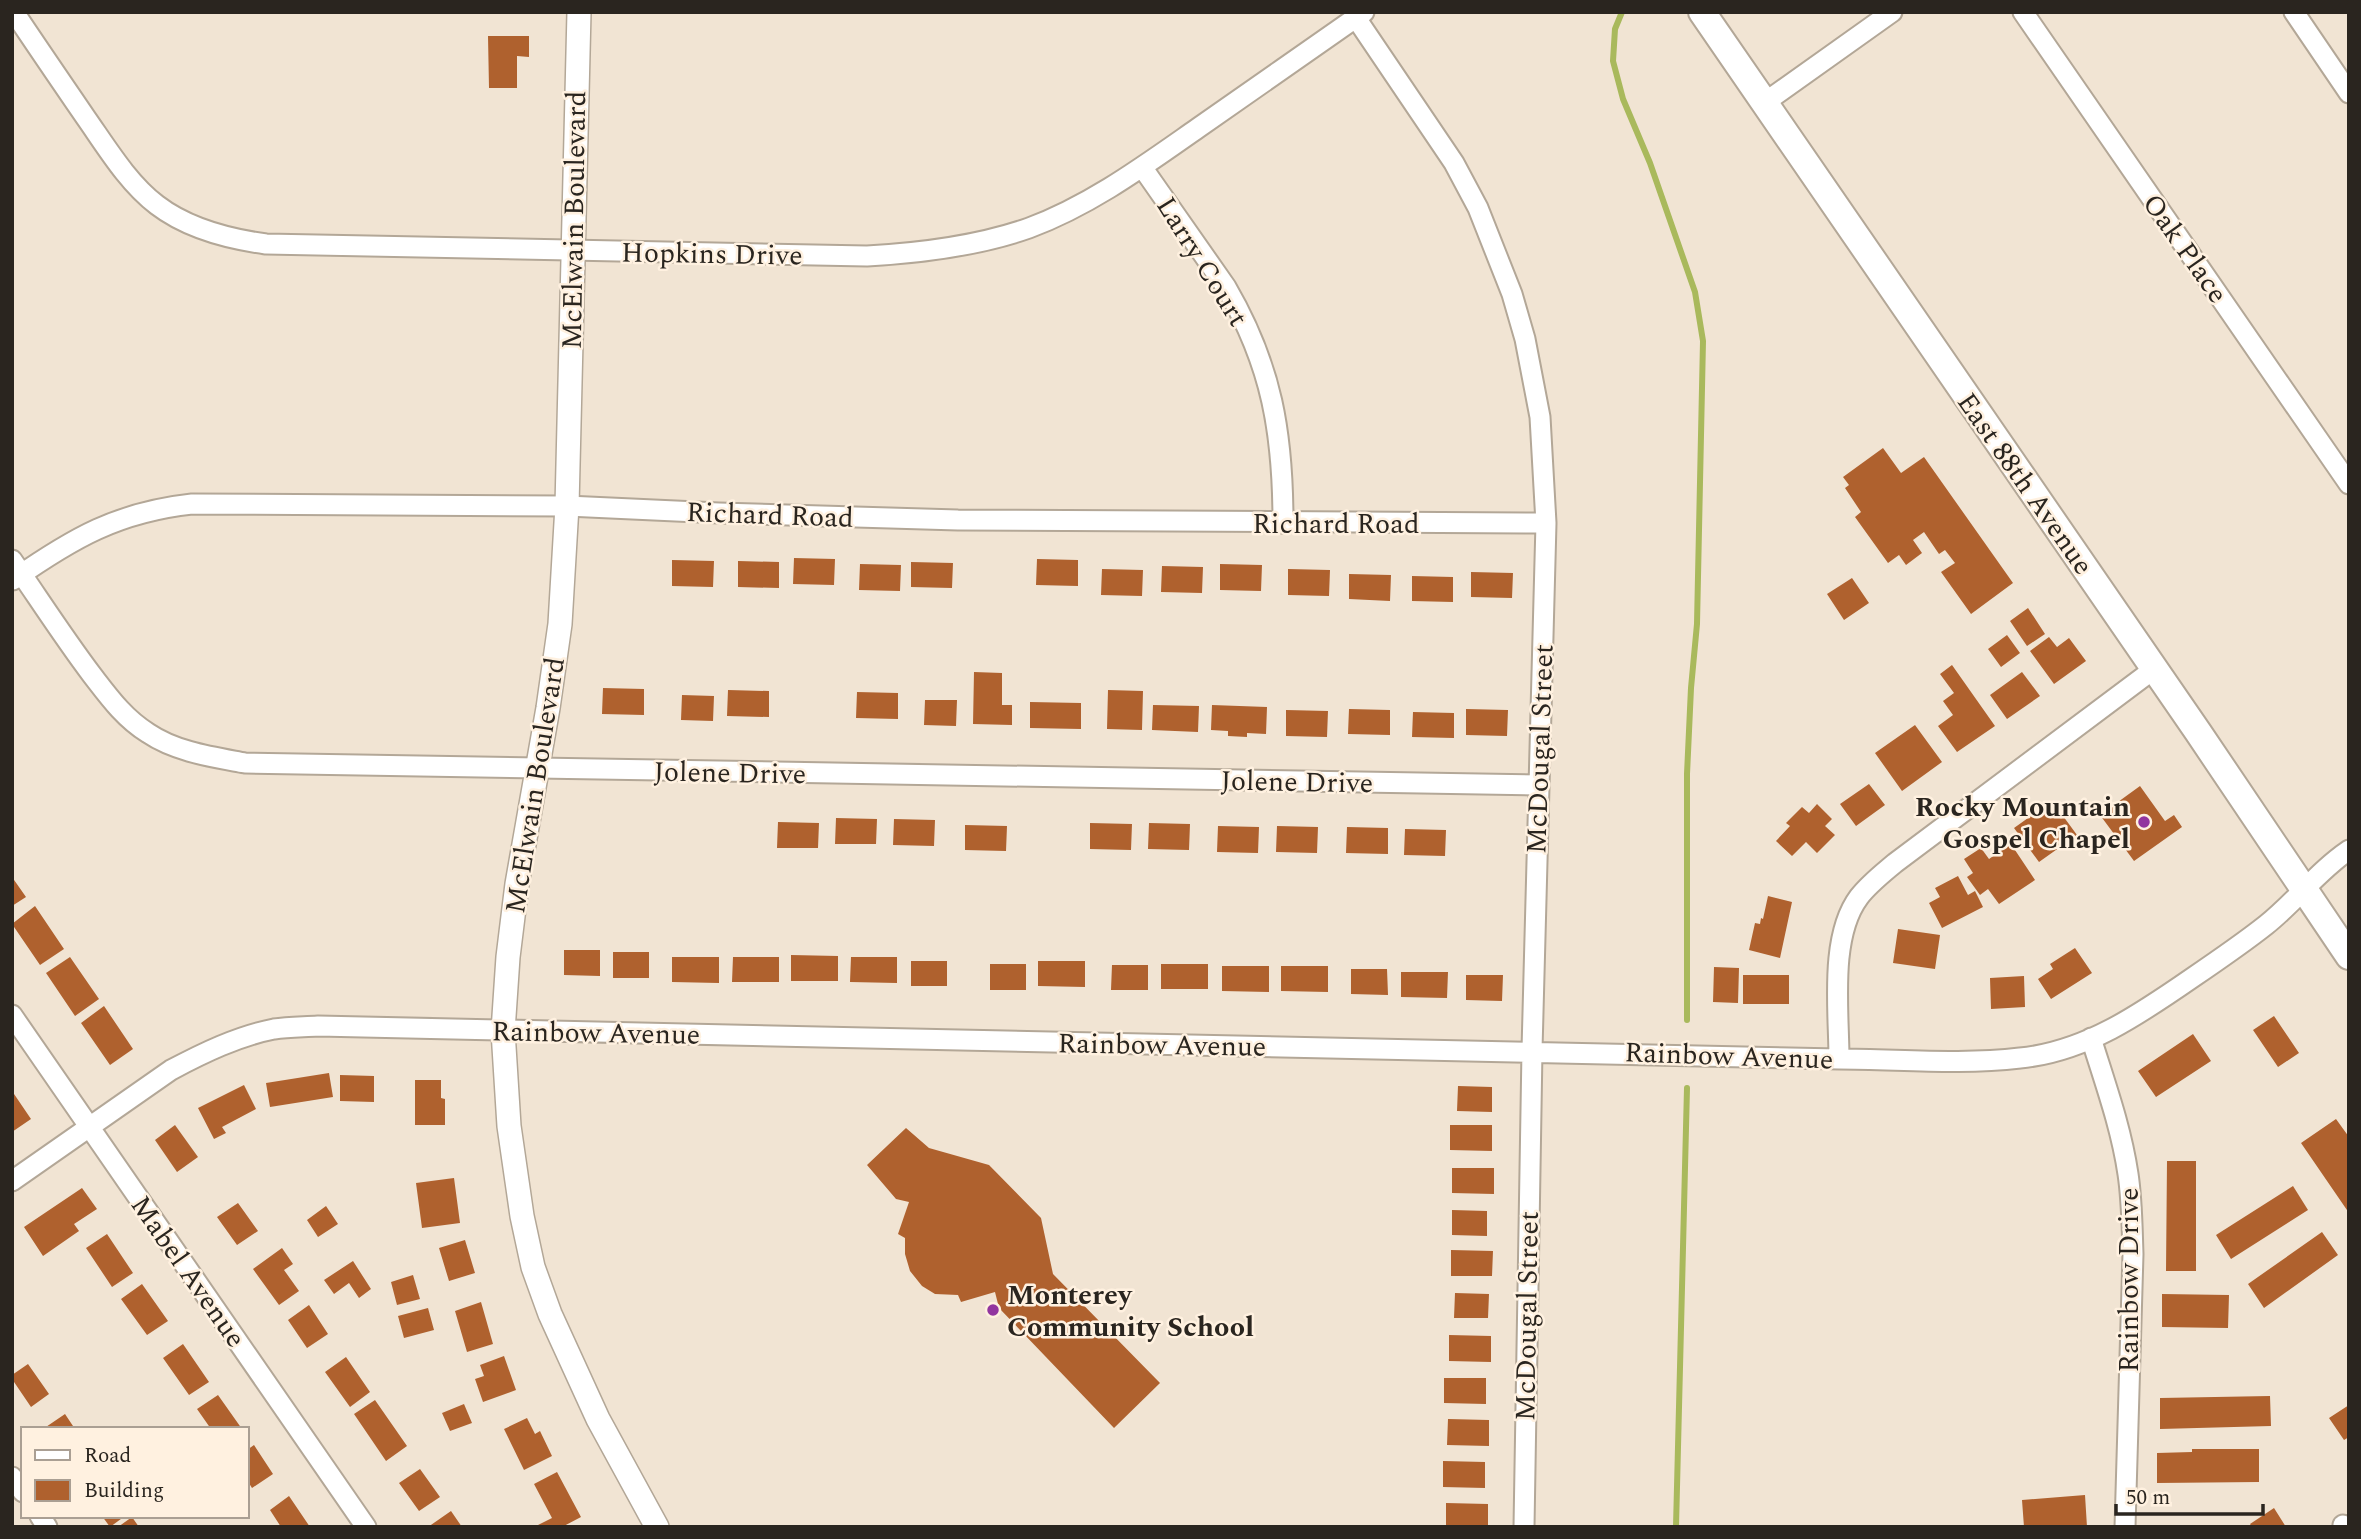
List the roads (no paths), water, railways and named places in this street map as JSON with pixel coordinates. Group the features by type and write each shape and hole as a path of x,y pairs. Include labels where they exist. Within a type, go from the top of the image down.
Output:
{"main road":[{"name":"East 88th Avenue","path":"1702,12 2349,956"}],"street":[{"name":"Hopkins Drive","path":"14,12 113,157 137,187 170,214 206,230 244,242 867,256 907,254 959,245 1028,228 1073,208 1142,167 1360,15"},
{"name":"McElwain Boulevard","path":"579,12 566,506 559,624 514,908 503,1031 509,1126 522,1216 533,1267 550,1314 597,1419 657,1527"},
{"path":"1764,103 1892,12"},
{"name":"Oak Place","path":"2023,12 2349,484"},
{"path":"2294,12 2349,93"},
{"name":"McDougal Street","path":"1360,15 1454,163 1478,208 1502,266 1525,340 1534,379 1543,452 1546,523 1532,1050 1524,1527"},
{"name":"Larry Court","path":"1142,167 1226,287 1257,353 1270,388 1279,427 1283,523"},
{"name":"Richard Road","path":"15,572 95,529 144,512 183,505 566,506 958,520 1546,523"},
{"name":"Jolene Drive","path":"15,572 119,710 160,740 200,755 245,763 1538,785"},
{"path":"1839,1059 1839,951 1846,925 1858,898 1895,863 2154,669"},
{"name":"Rainbow Avenue","path":"12,1181 171,1070 232,1041 274,1029 318,1026 1532,1050 1839,1059 2022,1058 2063,1049 2132,1018 2267,925 2332,862 2349,850"},
{"name":"Mabel Avenue","path":"12,1015 366,1527"},
{"name":"Rainbow Drive","path":"2091,1038 2120,1134 2132,1213 2125,1527"}],"waterway":[{"path":"1622,12 1615,29 1613,61 1623,99 1650,163 1695,292 1703,341 1697,624 1687,774 1687,1020"},
{"path":"1676,1527 1687,1088"}],"place":[{"name":"Rocky Mountain Gospel Chapel","path":"2144,822"},
{"name":"Monterey Community School","path":"993,1310"}]}
